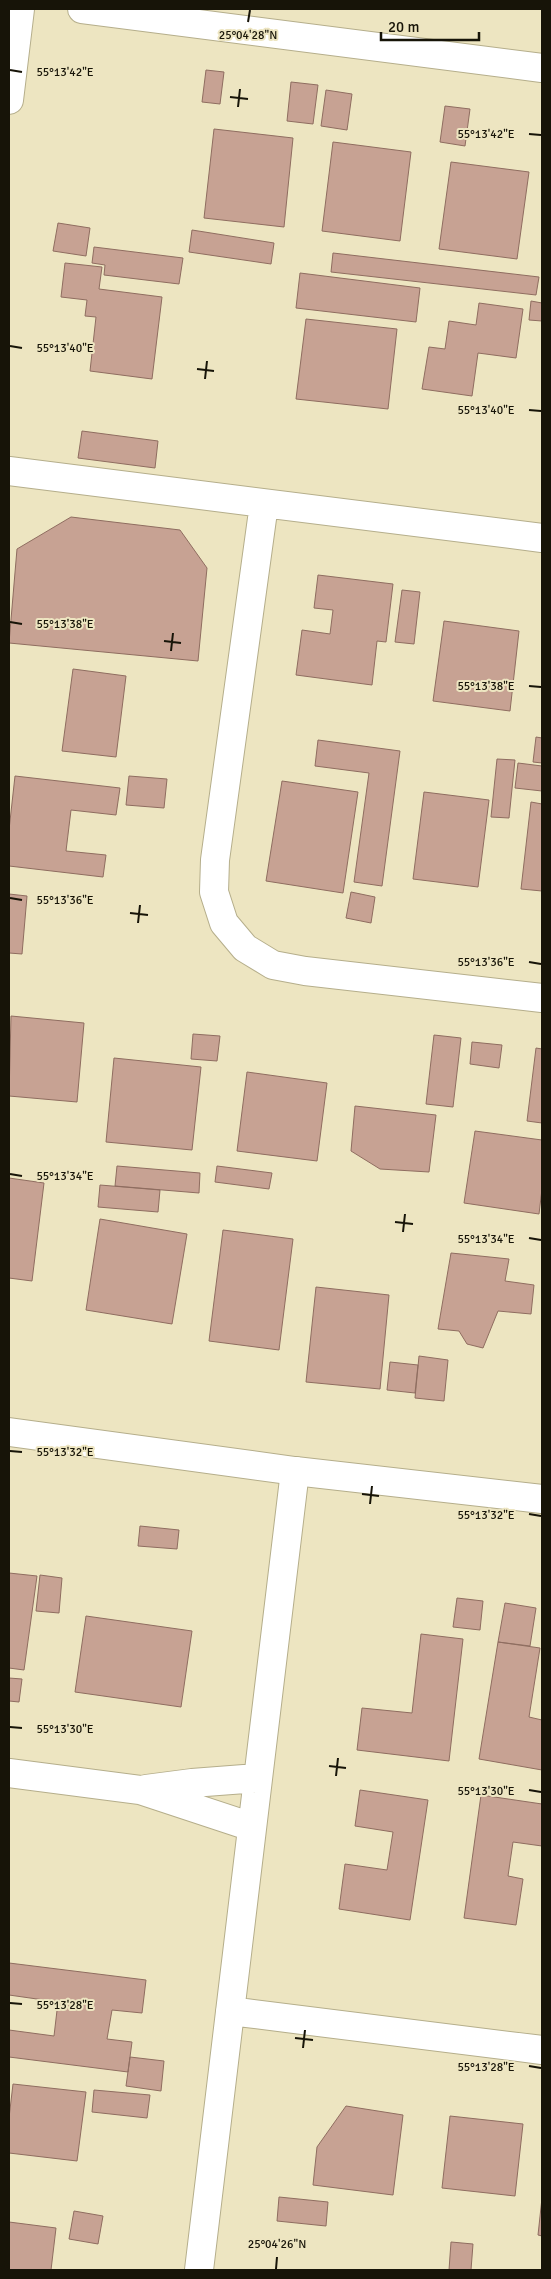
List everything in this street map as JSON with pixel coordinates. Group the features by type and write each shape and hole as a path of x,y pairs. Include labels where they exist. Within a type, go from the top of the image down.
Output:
{"street":[{"path":"9,100 20,9"},
{"path":"82,9 542,68"},
{"path":"9,471 542,538"},
{"path":"264,504 214,860 214,892 224,923 245,948 273,965 305,971 542,998"},
{"path":"9,1432 295,1471 542,1499"},
{"path":"199,2270 295,1471"},
{"path":"9,1773 140,1790 252,1827"},
{"path":"140,1790 192,1783 258,1778"},
{"path":"230,2011 542,2050"}],"building":[{"path":"206,70 224,72 220,104 202,102"},
{"path":"291,82 318,85 313,124 287,121"},
{"path":"326,90 352,94 347,130 321,126"},
{"path":"445,106 470,109 465,146 440,142"},
{"path":"214,129 293,138 284,227 204,218"},
{"path":"333,142 411,152 400,241 322,231"},
{"path":"451,162 529,172 517,259 439,249"},
{"path":"58,223 90,228 86,256 53,251"},
{"path":"192,230 274,243 271,264 189,252"},
{"path":"94,247 183,258 179,284 104,275 105,265 92,263"},
{"path":"333,253 539,277 536,295 331,272"},
{"path":"65,263 102,267 99,289 162,297 152,379 90,371 96,317 85,316 87,300 61,297"},
{"path":"300,273 420,288 416,322 296,308"},
{"path":"531,301 542,303 542,321 529,320"},
{"path":"479,303 523,309 516,358 478,353 472,396 422,389 429,347 445,349 449,321 476,325"},
{"path":"306,319 397,329 388,409 296,399"},
{"path":"82,431 158,441 155,468 78,458"},
{"path":"71,517 180,530 207,568 198,661 9,643 17,549"},
{"path":"318,575 393,584 386,642 377,641 372,685 296,675 302,630 330,634 333,610 314,608"},
{"path":"402,590 420,592 414,644 395,642"},
{"path":"444,621 519,631 510,711 433,701"},
{"path":"73,669 126,676 116,757 62,751"},
{"path":"536,737 542,738 542,763 533,762"},
{"path":"318,740 400,751 382,886 354,882 369,773 315,766"},
{"path":"497,759 515,760 509,818 491,817"},
{"path":"518,763 542,766 542,791 515,788"},
{"path":"15,776 120,788 116,815 71,810 66,851 106,855 103,877 9,866 9,830"},
{"path":"129,776 167,779 164,808 126,805"},
{"path":"282,781 358,792 343,893 266,881"},
{"path":"424,792 489,800 478,887 413,879"},
{"path":"531,802 542,804 542,891 521,889"},
{"path":"351,892 375,897 371,923 346,918"},
{"path":"9,894 27,896 22,954 9,953"},
{"path":"11,1016 84,1023 77,1102 9,1096"},
{"path":"193,1034 220,1036 217,1061 191,1059"},
{"path":"434,1035 461,1038 453,1107 426,1104"},
{"path":"472,1042 502,1045 499,1068 470,1064"},
{"path":"536,1048 542,1049 542,1123 527,1121"},
{"path":"114,1058 201,1067 192,1150 106,1142"},
{"path":"247,1072 327,1083 317,1161 237,1151"},
{"path":"355,1106 436,1115 429,1172 380,1169 351,1151"},
{"path":"475,1131 542,1140 542,1189 539,1214 464,1203"},
{"path":"117,1166 200,1173 199,1193 115,1186"},
{"path":"217,1166 272,1173 269,1189 215,1182"},
{"path":"9,1178 44,1183 32,1281 9,1278"},
{"path":"100,1185 160,1190 158,1212 98,1207"},
{"path":"100,1219 187,1234 172,1324 86,1310"},
{"path":"223,1230 293,1239 279,1350 209,1341"},
{"path":"451,1253 509,1259 505,1281 534,1285 531,1314 498,1311 483,1348 467,1344 459,1331 438,1329"},
{"path":"316,1287 389,1295 380,1389 306,1382"},
{"path":"419,1356 448,1360 444,1401 415,1398"},
{"path":"390,1362 418,1365 415,1393 387,1390"},
{"path":"140,1526 179,1530 177,1549 138,1546"},
{"path":"9,1573 37,1576 24,1670 9,1668"},
{"path":"40,1575 62,1578 59,1613 36,1611"},
{"path":"457,1598 483,1601 480,1630 453,1627"},
{"path":"505,1603 536,1608 530,1646 498,1642"},
{"path":"86,1616 192,1631 181,1707 75,1692"},
{"path":"421,1634 463,1639 449,1761 357,1750 362,1708 412,1713"},
{"path":"498,1642 540,1648 529,1717 542,1720 542,1770 479,1759"},
{"path":"9,1678 22,1679 19,1702 9,1701"},
{"path":"360,1790 428,1800 410,1920 339,1909 345,1864 387,1870 393,1832 355,1826"},
{"path":"481,1795 542,1804 542,1846 513,1842 508,1876 523,1879 516,1925 464,1918"},
{"path":"9,1963 146,1980 142,2013 112,2010 107,2039 132,2042 128,2072 9,2057 9,2030 54,2036 58,2002 9,1995"},
{"path":"130,2057 164,2061 161,2091 126,2086"},
{"path":"13,2084 86,2092 77,2161 9,2153 9,2118"},
{"path":"94,2090 150,2095 147,2118 92,2112"},
{"path":"346,2106 403,2115 393,2195 313,2185 317,2147"},
{"path":"450,2116 523,2124 515,2196 442,2188"},
{"path":"279,2197 328,2202 326,2226 277,2221"},
{"path":"542,2198 542,2236 538,2235"},
{"path":"74,2211 103,2216 98,2244 69,2239"},
{"path":"9,2222 56,2228 51,2270 9,2270"},
{"path":"451,2242 473,2244 471,2270 449,2270"}]}
